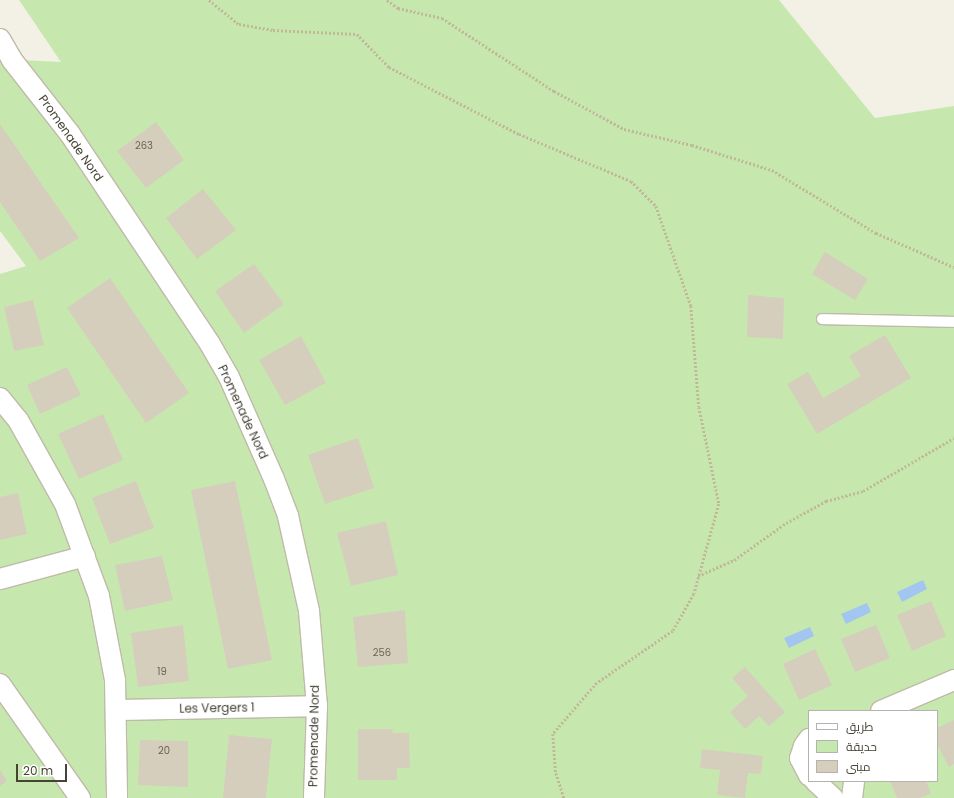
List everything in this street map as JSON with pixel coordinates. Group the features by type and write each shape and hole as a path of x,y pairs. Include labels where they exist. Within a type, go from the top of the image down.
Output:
{"street":[{"name":"Promenade Nord","path":"0,39 12,60 70,134 150,251 229,377 288,516 309,611 317,706 314,798"},
{"path":"0,398 18,420 65,504 99,596 110,652 116,710 117,798"},
{"path":"0,579 85,556"},
{"path":"885,710 954,680"},
{"path":"0,684 80,798"},
{"name":"Les Vergers 1","path":"116,710 317,706"},
{"path":"808,740 804,746 800,758 808,774"},
{"path":"816,782 833,798"},
{"path":"852,798 854,782"}],"lane":[{"path":"822,319 954,322"}],"path":[{"path":"209,0 239,24 273,30 357,34 388,67 519,134 631,181 656,206 691,306 699,407 719,504 697,577 694,594 673,631 597,683 553,734 556,773 564,798"},
{"path":"387,0 398,8 442,18 554,91 624,129 692,145 772,170 876,233 954,267"},
{"path":"697,577 734,560 786,523 819,505 863,491 954,438"}],"green space":[{"path":"19,0 779,0 875,118 954,106 954,798 0,798 0,274 26,266 0,231 0,59 61,62"}],"water":[{"path":"923,580 927,589 902,602 897,592"},
{"path":"867,603 871,612 846,624 841,614"},
{"path":"810,627 814,636 789,648 784,638"}],"building":[{"path":"156,122 184,160 146,188 117,151"},
{"path":"0,124 79,238 40,261 0,202"},
{"path":"203,189 236,230 197,259 166,218"},
{"path":"825,252 868,279 855,300 812,274"},
{"path":"254,264 284,304 244,333 215,291"},
{"path":"110,278 189,393 146,423 67,308"},
{"path":"748,295 784,298 783,339 747,337"},
{"path":"33,300 44,345 14,351 4,307"},
{"path":"885,335 911,378 817,434 787,384 808,372 823,398 861,376 849,356"},
{"path":"301,336 326,383 285,405 259,360"},
{"path":"67,367 81,395 40,414 27,385"},
{"path":"103,414 123,460 79,479 58,434"},
{"path":"358,438 374,488 325,504 308,455"},
{"path":"136,481 154,528 110,544 92,498"},
{"path":"235,481 272,660 228,669 191,490"},
{"path":"18,493 27,534 0,540 0,497"},
{"path":"386,521 398,575 351,586 337,533"},
{"path":"162,556 173,600 125,611 115,565"},
{"path":"931,601 946,636 912,651 897,615"},
{"path":"405,610 408,663 358,667 353,617"},
{"path":"183,625 189,681 138,687 131,633"},
{"path":"876,625 890,658 855,672 841,639"},
{"path":"815,649 832,685 799,700 783,664"},
{"path":"745,667 785,712 769,726 759,716 745,729 730,712 748,696 732,678"},
{"path":"954,720 954,764 949,767 938,746 938,728"},
{"path":"358,729 393,729 392,733 409,733 410,768 397,768 397,780 358,780"},
{"path":"229,735 272,739 266,798 223,798"},
{"path":"140,740 188,741 188,787 138,785"},
{"path":"702,749 763,756 761,774 748,773 745,798 717,795 720,770 700,768"},
{"path":"0,770 7,781 0,786"},
{"path":"890,782 926,782 931,793 920,798 897,798"}]}
